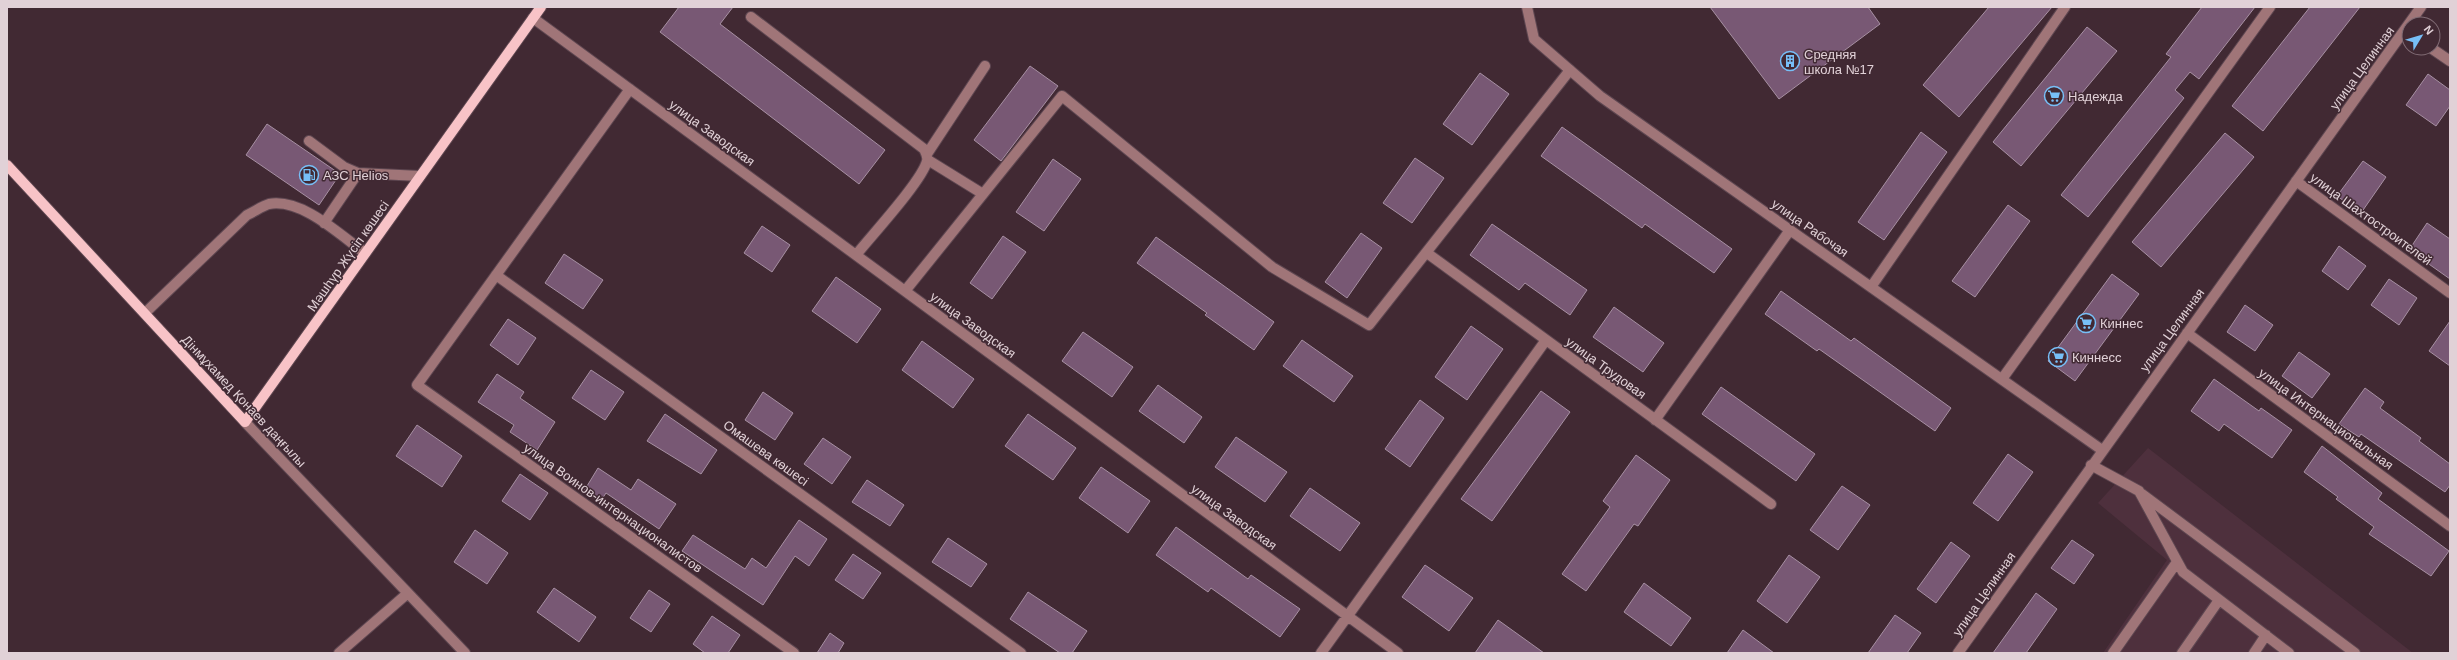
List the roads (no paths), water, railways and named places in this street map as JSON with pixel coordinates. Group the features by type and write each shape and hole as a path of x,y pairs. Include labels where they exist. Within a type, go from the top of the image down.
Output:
{"main road":[{"name":"Мәшһүр Жүсіп көшесі","path":"245,422 541,7"},
{"name":"Дінмұхамед Қонаев даңғылы","path":"7,165 245,422"}],"street":[{"name":"улица Рабочая","path":"1527,7 1534,39 1600,96 2102,450"},
{"path":"1871,286 2065,7"},
{"path":"2002,379 2270,7"},
{"path":"751,17 924,149 927,157 983,194"},
{"name":"улица Заводская","path":"533,18 1398,653"},
{"name":"улица Целинная","path":"1958,653 2296,181 2401,39"},
{"path":"2441,55 2450,61"},
{"path":"856,255 918,178 927,157 985,66"},
{"path":"905,291 1062,96 1272,267 1370,325 1570,70"},
{"path":"496,275 630,89"},
{"path":"309,141 344,167 358,173 420,176"},
{"path":"324,223 358,173"},
{"name":"улица Шахтостроителей","path":"2296,181 2450,293"},
{"path":"144,313 247,215 268,204 282,203 297,206 324,223 365,253"},
{"path":"1656,420 1790,230"},
{"name":"улица Трудовая","path":"1427,253 1771,504"},
{"name":"улица Воинов-интернационалистов","path":"496,275 417,385 794,653"},
{"name":"Омашева көшесі","path":"496,275 1022,653"},
{"name":"улица Интернациональная","path":"2187,333 2450,526"},
{"path":"1321,653 1546,340"},
{"name":"Дінмұхамед Қонаев даңғылы","path":"245,422 465,653"},
{"path":"2091,466 2139,491 2355,653"},
{"path":"2139,491 2182,572 2289,653"},
{"path":"2113,653 2177,562"},
{"path":"338,653 408,593"},
{"path":"2182,653 2219,600"},
{"path":"2254,653 2266,636"}],"place":[{"name":"Средняя школа №17","path":"1790,61"},
{"name":"Надежда","path":"2054,96"},
{"name":"АЗС Helios","path":"309,175"},
{"name":"Киннес","path":"2086,323"},
{"name":"Киннесс","path":"2058,357"}]}
